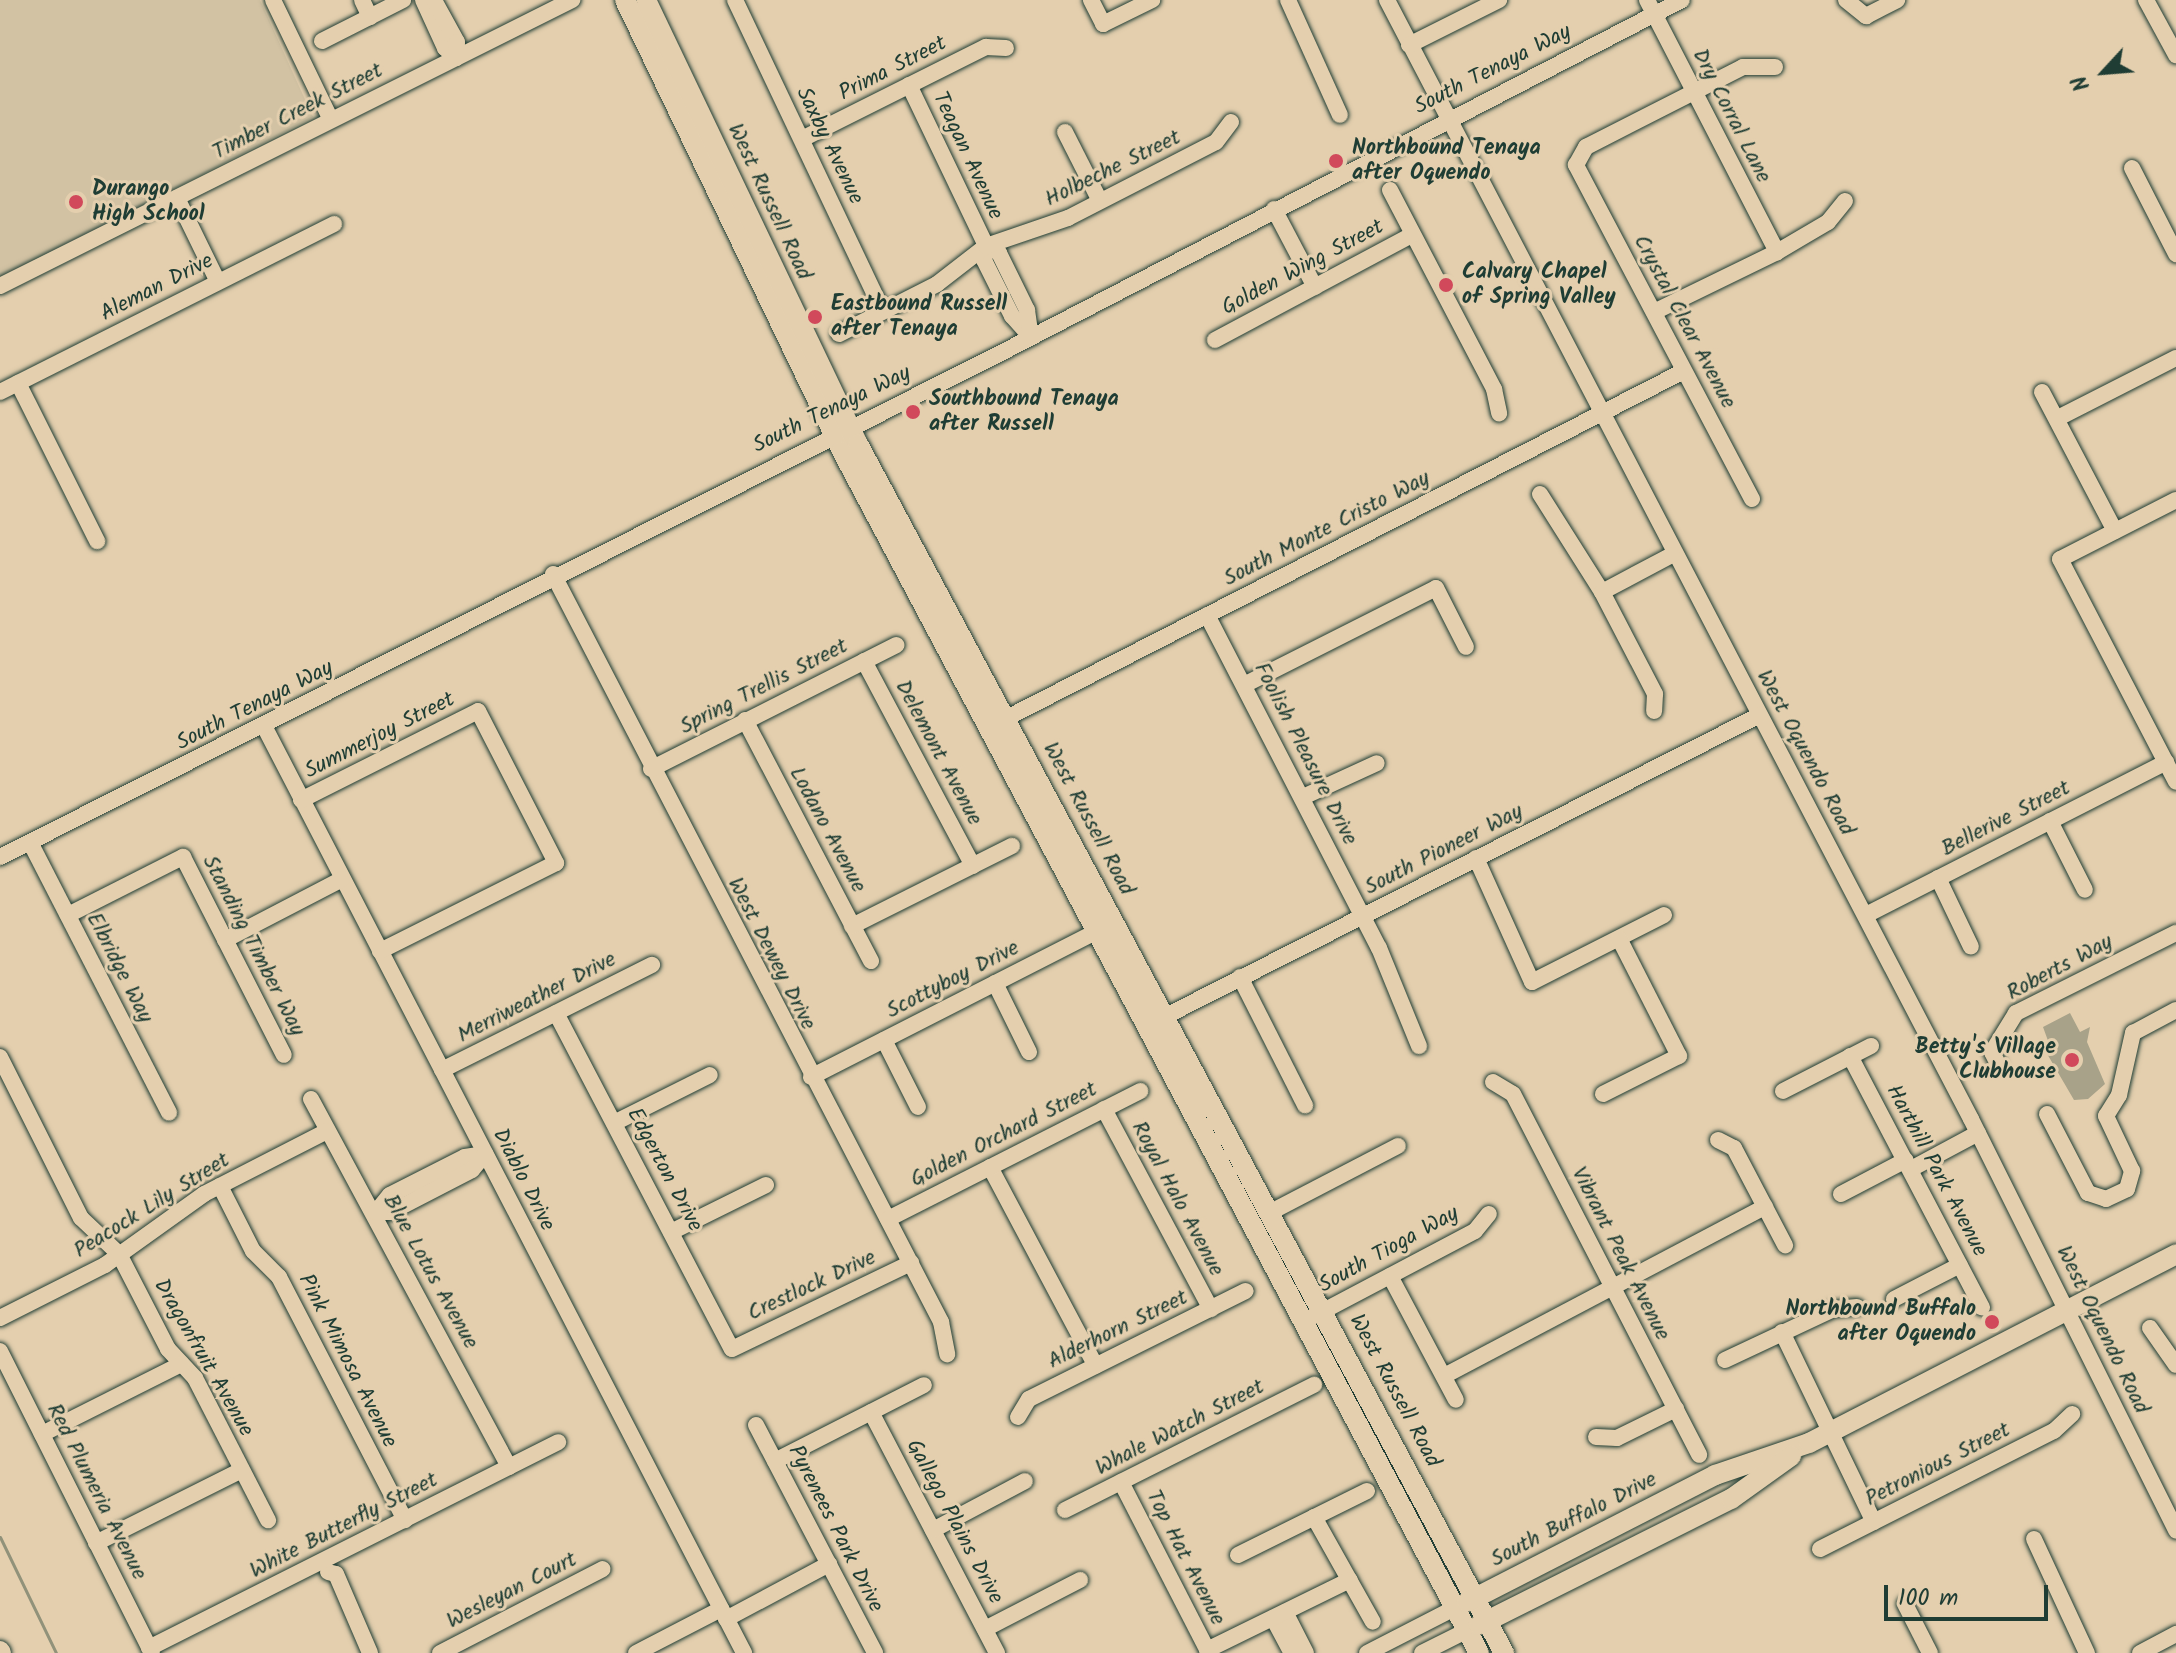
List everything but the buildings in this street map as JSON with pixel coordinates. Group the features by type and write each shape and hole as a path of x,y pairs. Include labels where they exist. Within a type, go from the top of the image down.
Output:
{"main road":[{"name":"West Russell Road","path":"625,0 841,429 1316,1315 1477,1597 1504,1653"},
{"name":"West Russell Road","path":"646,0 841,429"},
{"name":"West Russell Road","path":"1157,1020 1271,1212 1316,1315 1479,1653"},
{"name":"South Buffalo Drive","path":"1468,1630 1731,1499 1809,1443 2176,1254"},
{"name":"South Buffalo Drive","path":"1457,1607 1715,1475 1809,1443"}],"street":[{"path":"273,0 331,120"},
{"path":"362,0 370,17"},
{"path":"322,41 403,0"},
{"path":"423,0 445,48 456,58"},
{"path":"434,0 457,42 456,58"},
{"name":"Timber Creek Street","path":"0,286 572,0"},
{"name":"Saxby Avenue","path":"735,0 883,311"},
{"path":"1091,0 1103,24 1152,0"},
{"path":"1288,0 1340,115"},
{"name":"West Oquendo Road","path":"1387,0 1672,555 1866,915 2174,1520"},
{"path":"1409,45 1499,0"},
{"name":"South Tenaya Way","path":"0,857 264,726 553,574 1031,337 1650,7 1682,0"},
{"path":"1846,0 1858,15 1897,0"},
{"path":"2146,0 2174,45"},
{"name":"Dry Corral Lane","path":"1650,7 1777,252"},
{"name":"Prima Street","path":"802,139 986,47 1006,48"},
{"path":"1695,93 1743,67 1775,67"},
{"name":"Teagan Avenue","path":"909,85 986,246 992,276 1012,316 1031,337"},
{"name":"Crystal Clear Avenue","path":"1695,93 1586,147 1576,165 1752,499"},
{"name":"Holbeche Street","path":"839,334 937,284 986,246 1100,201 1216,142 1231,122"},
{"path":"1065,132 1100,201"},
{"path":"2132,168 2176,254"},
{"path":"1390,190 1494,389 1499,413"},
{"path":"177,198 218,282"},
{"path":"1654,312 1777,252 1828,222 1845,201"},
{"path":"1274,209 1315,287"},
{"name":"Aleman Drive","path":"0,392 334,224"},
{"name":"Golden Wing Street","path":"1215,340 1412,235"},
{"path":"2058,418 2176,358"},
{"name":"South Monte Cristo Way","path":"999,723 1684,371"},
{"path":"18,383 97,541"},
{"path":"2042,392 2115,531"},
{"path":"1540,494 1602,592 1655,694 1654,711"},
{"path":"2176,500 2060,559 2176,782"},
{"path":"1602,592 1672,555"},
{"name":"West Dewey Drive","path":"553,574 651,769 941,1322 947,1354"},
{"path":"1244,685 1436,588 1466,647"},
{"name":"Foolish Pleasure Drive","path":"1207,615 1363,915 1419,1046"},
{"name":"Spring Trellis Street","path":"651,769 896,645"},
{"name":"Delemont Avenue","path":"864,661 973,866"},
{"name":"Summerjoy Street","path":"301,800 478,711 556,863 380,951"},
{"name":"South Pioneer Way","path":"1157,1020 1760,715"},
{"name":"Lodano Avenue","path":"745,720 871,961"},
{"name":"Diablo Drive","path":"264,726 744,1653"},
{"name":"Bellerive Street","path":"1866,915 2166,762"},
{"path":"1303,797 1377,763"},
{"path":"2050,821 2085,890"},
{"name":"Elbridge Way","path":"31,844 169,1113"},
{"path":"852,926 1012,846"},
{"name":"Standing Timber Way","path":"68,915 183,857 284,1055"},
{"path":"1476,858 1532,982 1664,915"},
{"path":"1938,878 1971,947"},
{"path":"225,940 342,879"},
{"name":"Scottyboy Drive","path":"811,1077 1106,926"},
{"name":"Roberts Way","path":"1998,1064 1992,1052 2016,1013 2176,933"},
{"path":"1603,1094 1679,1056 1619,938"},
{"name":"Merriweather Drive","path":"442,1070 652,965"},
{"path":"1240,977 1305,1105"},
{"path":"995,983 1029,1052"},
{"path":"2047,1114 2088,1193 2098,1199 2131,1184 2132,1171 2106,1116 2119,1095 2128,1041 2176,1010"},
{"name":"Edgerton Drive","path":"556,1013 732,1349"},
{"path":"884,1040 918,1107"},
{"path":"1783,1091 1871,1046"},
{"name":"Harthill Park Avenue","path":"1850,1056 1982,1307"},
{"name":"Dragonfruit Avenue","path":"0,1057 81,1218 119,1254 181,1364 195,1378 268,1520"},
{"path":"614,1123 710,1075"},
{"name":"Vibrant Peak Avenue","path":"1493,1082 1513,1094 1699,1455"},
{"name":"Golden Orchard Street","path":"888,1219 1140,1091"},
{"name":"Blue Lotus Avenue","path":"311,1099 376,1212 509,1467"},
{"name":"Royal Halo Avenue","path":"1104,1109 1211,1309"},
{"name":"Peacock Lily Street","path":"0,1318 119,1254 220,1186 327,1131"},
{"path":"1841,1194 1978,1133"},
{"path":"1718,1140 1734,1148 1785,1245"},
{"path":"1271,1212 1398,1146"},
{"path":"376,1212 391,1212 472,1170 485,1154"},
{"path":"990,1167 1096,1366"},
{"path":"671,1232 766,1185"},
{"name":"Pink Mimosa Avenue","path":"220,1186 253,1251 279,1277 405,1520"},
{"path":"1444,1376 1765,1207"},
{"name":"South Tioga Way","path":"1316,1315 1475,1231 1489,1214"},
{"name":"Crestlock Drive","path":"732,1349 911,1263"},
{"path":"1894,1299 1960,1265"},
{"path":"1390,1276 1456,1400"},
{"name":"Alderhorn Street","path":"1018,1417 1029,1399 1246,1291"},
{"path":"1725,1360 1834,1309 1857,1307"},
{"path":"2150,1328 2176,1365"},
{"path":"1782,1332 1874,1522"},
{"name":"Red Plumeria Avenue","path":"0,1351 150,1650"},
{"path":"42,1434 181,1364"},
{"path":"775,1461 924,1385"},
{"name":"Whale Watch Street","path":"1065,1510 1314,1385"},
{"path":"1596,1437 1617,1438 1676,1409"},
{"name":"Gallego Plains Drive","path":"871,1412 997,1653"},
{"name":"Petronious Street","path":"1820,1549 2054,1431 2072,1414"},
{"name":"Pyrenees Park Drive","path":"756,1425 875,1653"},
{"name":"White Butterfly Street","path":"150,1650 325,1567 405,1520 558,1442"},
{"path":"96,1543 242,1470"},
{"path":"933,1530 1025,1481"},
{"name":"Top Hat Avenue","path":"1121,1482 1208,1651"},
{"path":"1238,1555 1367,1491"},
{"path":"1314,1517 1373,1622"},
{"path":"2034,1539 2087,1653"},
{"path":"636,1653 829,1564"},
{"path":"325,1567 336,1574 341,1598 370,1653"},
{"name":"Wesleyan Court","path":"440,1653 603,1569"},
{"path":"985,1629 1080,1580"},
{"path":"1208,1651 1350,1580"},
{"path":"1905,1604 1930,1653"},
{"name":"South Buffalo Drive","path":"1367,1653 1457,1607"},
{"path":"1279,1615 1292,1653"},
{"path":"1279,1615 1306,1653"},
{"name":"South Buffalo Drive","path":"1422,1653 1468,1630"},
{"path":"2140,1653 2176,1634"}],"shaded area":[{"name":"Durango High School","path":"0,0 260,0 313,117 0,279"}],"waterway":[{"path":"0,1537 56,1653"}],"place":[{"name":"Northbound Tenaya after Oquendo","path":"1336,161"},
{"name":"Durango High School","path":"76,202"},
{"name":"Calvary Chapel of Spring Valley","path":"1446,285"},
{"name":"Eastbound Russell after Tenaya","path":"815,317"},
{"name":"Southbound Tenaya after Russell","path":"913,412"},
{"name":"Betty's Village Clubhouse","path":"2072,1060"},
{"name":"Northbound Buffalo after Oquendo","path":"1992,1322"}]}
